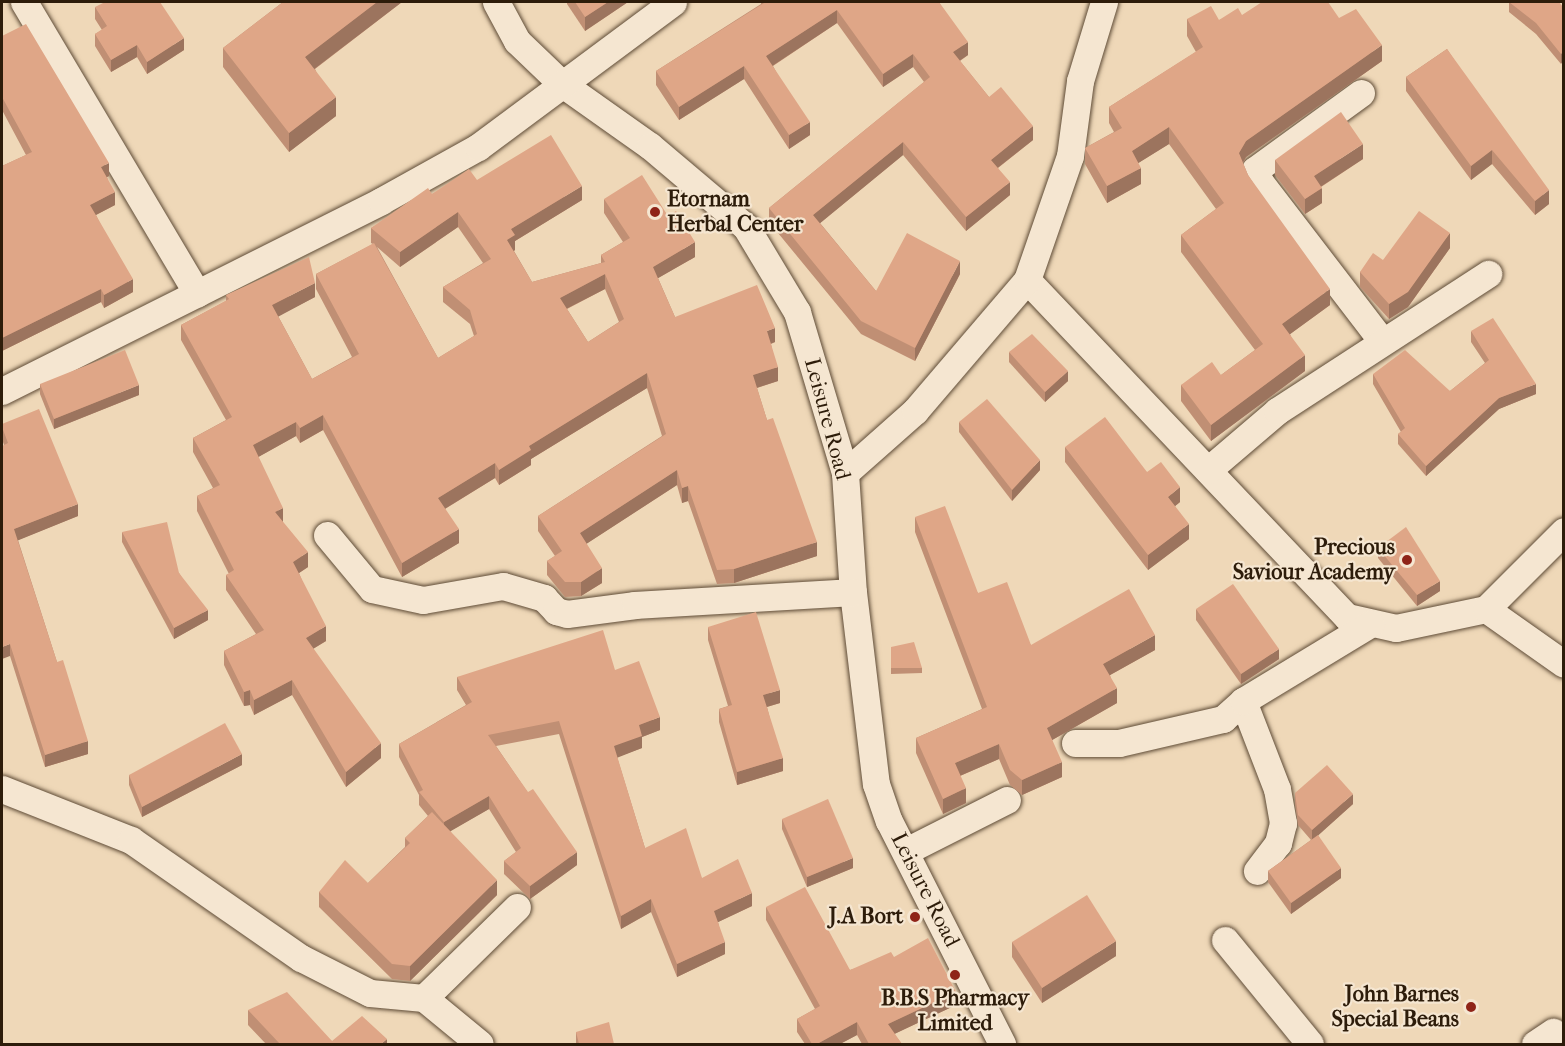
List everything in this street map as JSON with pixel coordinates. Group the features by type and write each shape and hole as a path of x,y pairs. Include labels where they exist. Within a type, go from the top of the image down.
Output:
{"street":[{"path":"24,2 197,293"},
{"name":"Leisure Road","path":"496,2 517,41 561,84 650,146 746,227 797,312 845,473 853,592 876,784 906,851 1002,1044"},
{"path":"2,391 381,201 478,147 673,2"},
{"path":"845,473 915,411 1027,280 1070,156 1080,81 1104,2"},
{"path":"1361,93 1255,170 1260,182 1382,341"},
{"path":"1208,470 1277,411 1382,341 1448,304 1488,274"},
{"path":"1027,280 1208,470 1338,612 1370,624 1396,628 1486,609 1563,531"},
{"path":"327,536 372,589 423,600 503,586 544,598 556,611 567,614 635,605 853,592"},
{"path":"1486,609 1563,664"},
{"path":"1075,743 1119,743 1191,729 1223,719 1243,701 1370,624"},
{"path":"1243,701 1277,789 1283,823 1278,843 1257,871"},
{"path":"2,789 131,840 301,958 370,993 424,998 480,1044"},
{"path":"906,851 1007,800"},
{"path":"424,998 517,907"},
{"path":"1225,940 1310,1044"}],"building":[{"path":"105,2 160,2 184,38 147,62 137,45 111,60 95,34 107,26 95,7"},
{"path":"283,2 377,2 305,57 336,97 289,133 223,48"},
{"path":"575,2 608,2 585,17"},
{"path":"763,2 939,2 968,42 953,52 989,97 1001,87 1033,126 991,160 1010,182 966,217 903,142 813,215 876,291 907,233 960,261 915,348 861,321 769,208 930,77 913,54 883,74 837,10 766,56 810,122 789,135 744,66 679,107 656,71"},
{"path":"1262,2 1328,2 1339,18 1356,9 1382,45 1246,141 1239,153 1248,175 1330,289 1282,324 1305,355 1211,425 1181,385 1212,362 1221,375 1263,344 1181,235 1224,203 1169,127 1132,151 1141,168 1107,186 1085,148 1122,128 1109,107 1203,47 1187,19 1211,6 1219,20 1238,8 1242,15"},
{"path":"1509,2 1559,2 1563,7 1563,51 1561,54 1536,23"},
{"path":"26,24 109,163 101,167 115,192 90,205 133,279 104,295 101,289 2,338 2,166 32,152 2,97 2,36"},
{"path":"1447,49 1549,190 1535,201 1492,150 1471,166 1406,77"},
{"path":"1341,112 1363,144 1314,176 1322,188 1305,199 1275,160"},
{"path":"551,135 582,186 511,229 515,235 507,240 532,282 605,262 601,255 630,238 604,199 642,175 668,216 676,211 695,242 653,267 675,317 757,285 775,328 767,331 778,367 753,375 767,420 773,418 817,542 734,569 717,570 688,486 682,488 677,470 580,533 602,568 581,582 565,582 547,561 562,551 538,516 666,434 647,373 529,446 531,450 499,470 495,463 438,498 459,529 402,563 323,415 300,428 296,422 253,445 283,508 275,512 308,552 293,562 326,626 306,638 381,743 346,772 292,680 254,700 250,690 244,692 224,651 264,630 226,575 234,570 197,496 220,485 193,438 232,417 181,325 229,299 226,295 309,257 315,283 272,305 312,379 359,354 316,274 374,243 438,358 477,334 470,310 443,287 491,259 458,212 400,252 371,228 428,188 432,194 469,169 477,180","holes":["605,274 624,319 588,342 560,298"]},
{"path":"1419,211 1450,233 1408,292 1389,304 1360,272 1373,253 1383,260"},
{"path":"1493,318 1536,384 1499,398 1426,466 1398,434 1405,428 1373,374 1405,350 1450,391 1489,360 1471,331"},
{"path":"1032,334 1068,371 1045,392 1009,352"},
{"path":"125,350 139,385 54,419 40,384"},
{"path":"987,399 1040,460 1012,490 959,422"},
{"path":"39,409 78,504 14,529 57,662 63,660 88,741 45,755 10,644 2,647 2,446 8,443 2,424"},
{"path":"1105,417 1147,472 1161,462 1180,487 1168,497 1189,524 1148,555 1065,447"},
{"path":"945,506 978,593 1007,582 1031,645 1129,589 1155,635 1103,664 1117,688 1047,728 1062,762 1022,780 1010,770 999,744 955,763 966,788 943,799 916,738 987,707 915,517"},
{"path":"167,522 179,573 208,610 174,628 122,532"},
{"path":"1406,527 1440,581 1417,595 1378,548"},
{"path":"1233,584 1279,649 1241,674 1196,609"},
{"path":"756,612 780,690 763,695 783,758 737,772 719,709 732,705 708,627"},
{"path":"603,630 615,670 639,661 660,717 639,725 642,736 614,746 645,848 686,828 702,878 738,859 752,893 714,911 725,942 677,964 651,899 621,916 559,721 488,735 528,792 533,789 577,852 530,886 504,861 521,848 489,796 444,822 419,792 423,790 399,744 472,702 457,677"},
{"path":"914,642 922,668 891,668 891,647"},
{"path":"225,723 242,754 142,807 129,775"},
{"path":"1327,765 1353,794 1312,830 1298,815 1295,793"},
{"path":"828,799 853,858 807,877 782,819"},
{"path":"432,812 497,880 410,966 392,964 319,892 345,860 368,883 410,843 405,838"},
{"path":"1318,835 1341,868 1291,903 1268,871"},
{"path":"805,887 850,970 891,952 894,957 928,938 956,992 888,1024 902,1044 869,1044 857,1022 817,1044 812,1044 797,1019 820,1006 766,907"},
{"path":"1087,895 1116,941 1042,988 1012,942"},
{"path":"287,992 332,1041 362,1016 387,1039 381,1044 280,1044 248,1010"},
{"path":"609,1022 614,1044 579,1044 576,1032"}],"place":[{"name":"Etornam Herbal Center","path":"655,212"},
{"name":"Precious Saviour Academy","path":"1407,560"},
{"name":"J.A Bort","path":"915,917"},
{"name":"B.B.S Pharmacy Limited","path":"955,975"},
{"name":"John Barnes Special Beans","path":"1471,1007"}]}
